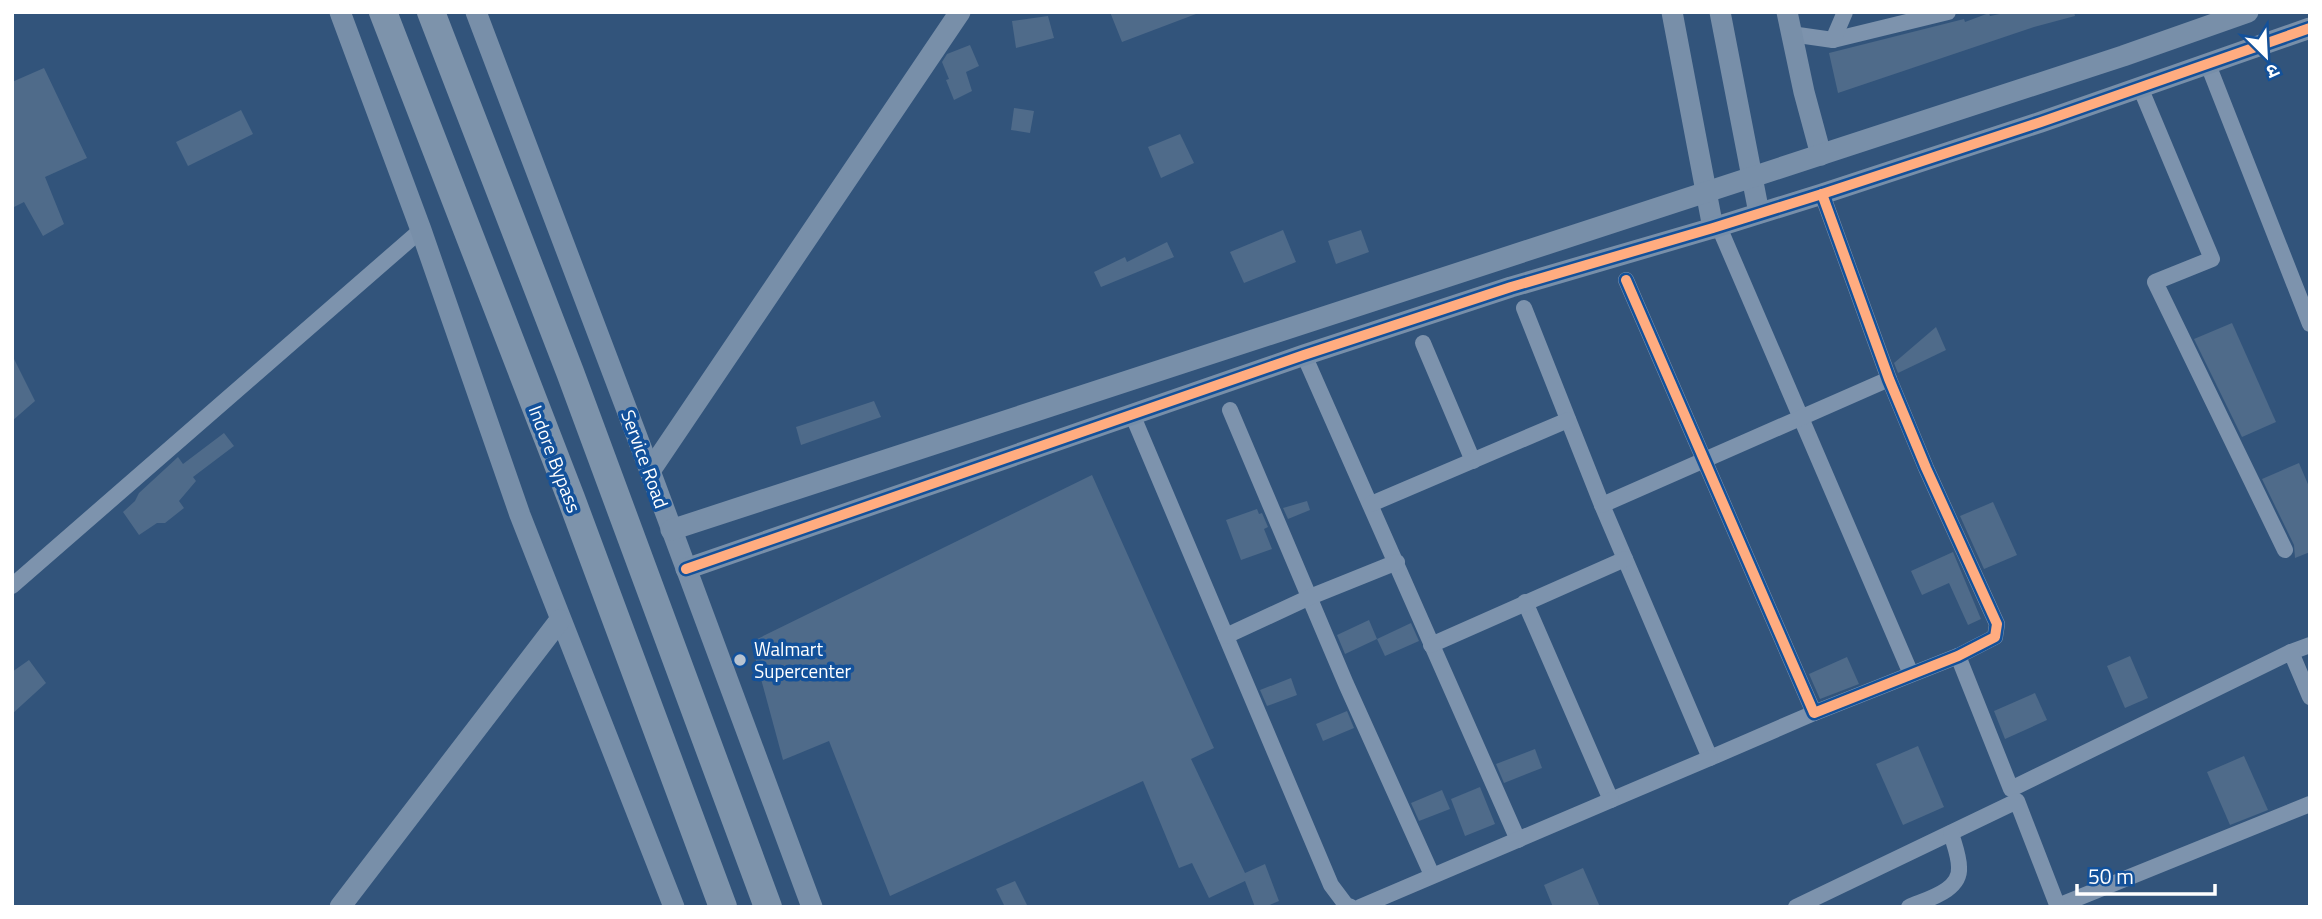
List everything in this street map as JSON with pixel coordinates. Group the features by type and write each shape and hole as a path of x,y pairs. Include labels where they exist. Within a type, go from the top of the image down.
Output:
{"highway":[{"name":"Indore Bypass","path":"383,12 571,498 723,907"},
{"path":"431,12 570,372 768,907"}],"street":[{"path":"340,12 421,230 520,515 674,907"},
{"name":"Service Road","path":"477,12 812,907"},
{"path":"650,471 960,12"},
{"path":"1672,12 1705,192 1716,228 1911,674"},
{"path":"1720,12 1759,213"},
{"path":"1787,12 1821,155"},
{"path":"1833,40 1845,12"},
{"path":"1791,34 1833,40 1948,12"},
{"path":"671,530 2110,61 2248,12"},
{"path":"685,569 1304,355 1511,287 1716,228 1822,194 2041,122 2310,28"},
{"path":"2207,62 2310,324"},
{"path":"2140,87 2212,259 2155,282 2285,550"},
{"path":"1360,907 1814,713 1958,656 1995,637 1997,624 1889,379 1822,194"},
{"path":"12,586 421,230"},
{"path":"1626,280 1814,713"},
{"path":"1524,309 1602,505 1710,758"},
{"path":"1423,343 1473,461"},
{"path":"1304,355 1518,839"},
{"path":"1602,505 1889,379"},
{"path":"1230,410 1346,684 1432,875"},
{"path":"1132,414 1331,884 1346,905 1351,907"},
{"path":"1371,504 1568,420"},
{"path":"1431,645 1625,559"},
{"path":"1226,636 1310,597 1397,562"},
{"path":"1525,602 1611,800"},
{"path":"340,907 560,620"},
{"path":"1796,907 1951,834 2014,795 2291,652 2310,645"},
{"path":"2291,652 2310,697"},
{"path":"1958,656 2058,906 2310,804"},
{"path":"1909,907 1949,889 1957,880 1960,868 1951,834"}],"building":[{"path":"1110,12 1196,12 1196,14 1122,42"},
{"path":"2010,12 2074,12 2075,16 2034,27 1838,93 1829,53 1964,19 1965,22 1989,13 1990,16"},
{"path":"1048,16 1054,38 1016,48 1012,21"},
{"path":"970,45 979,66 966,72 972,91 954,100 942,62 947,54"},
{"path":"44,68 87,158 45,177 64,224 43,236 24,202 12,208 12,82"},
{"path":"1014,108 1034,111 1030,133 1011,130"},
{"path":"241,110 253,134 188,166 176,142"},
{"path":"1180,134 1194,163 1161,178 1148,147"},
{"path":"1283,230 1296,262 1244,283 1230,252"},
{"path":"1361,230 1369,252 1336,264 1328,241"},
{"path":"1167,242 1174,257 1101,287 1094,272 1125,257 1127,262"},
{"path":"2232,323 2276,422 2242,437 2194,339"},
{"path":"1936,327 1946,350 1898,373 1894,363"},
{"path":"12,355 35,401 12,421"},
{"path":"874,401 881,417 801,445 796,427"},
{"path":"224,433 234,446 193,477 196,481 179,501 184,508 165,523 157,523 139,535 123,512 139,493 178,457 183,464"},
{"path":"2299,463 2310,489 2310,552 2295,558 2294,545 2262,479"},
{"path":"1092,475 1214,748 1191,759 1245,873 1265,864 1279,901 1265,907 1255,907 1245,881 1209,898 1192,863 1179,868 1143,781 890,896 829,741 783,760 751,642"},
{"path":"1307,501 1310,510 1288,519 1283,508"},
{"path":"1993,502 2017,555 1984,569 1960,516"},
{"path":"1257,509 1259,514 1262,513 1268,527 1264,529 1272,549 1241,560 1226,520"},
{"path":"1953,552 1981,619 1968,625 1949,583 1922,595 1911,571"},
{"path":"1369,620 1377,639 1345,654 1337,635"},
{"path":"1411,623 1419,641 1385,656 1377,639"},
{"path":"2130,656 2148,698 2125,708 2107,666"},
{"path":"1847,657 1859,684 1820,699 1809,674"},
{"path":"29,660 46,683 12,714 12,672"},
{"path":"1291,678 1297,695 1267,706 1260,690"},
{"path":"2035,693 2047,720 2005,739 1994,711"},
{"path":"1347,711 1354,728 1323,741 1316,724"},
{"path":"1918,746 1944,807 1903,825 1876,764"},
{"path":"1535,749 1542,768 1504,783 1496,764"},
{"path":"2244,756 2268,810 2230,825 2207,772"},
{"path":"1480,787 1495,824 1465,836 1451,799"},
{"path":"1442,790 1450,809 1419,821 1411,803"},
{"path":"1583,868 1600,907 1553,907 1544,885"},
{"path":"1015,881 1028,907 1005,907 996,889"}],"cycle path":[{"path":"686,569 1304,355 1511,287 1822,194 2041,122 2310,28"},
{"path":"1626,280 1814,713 1958,656 1995,637 1997,624 1889,379 1822,194"}],"place":[{"name":"Walmart Supercenter","path":"740,660"}]}
